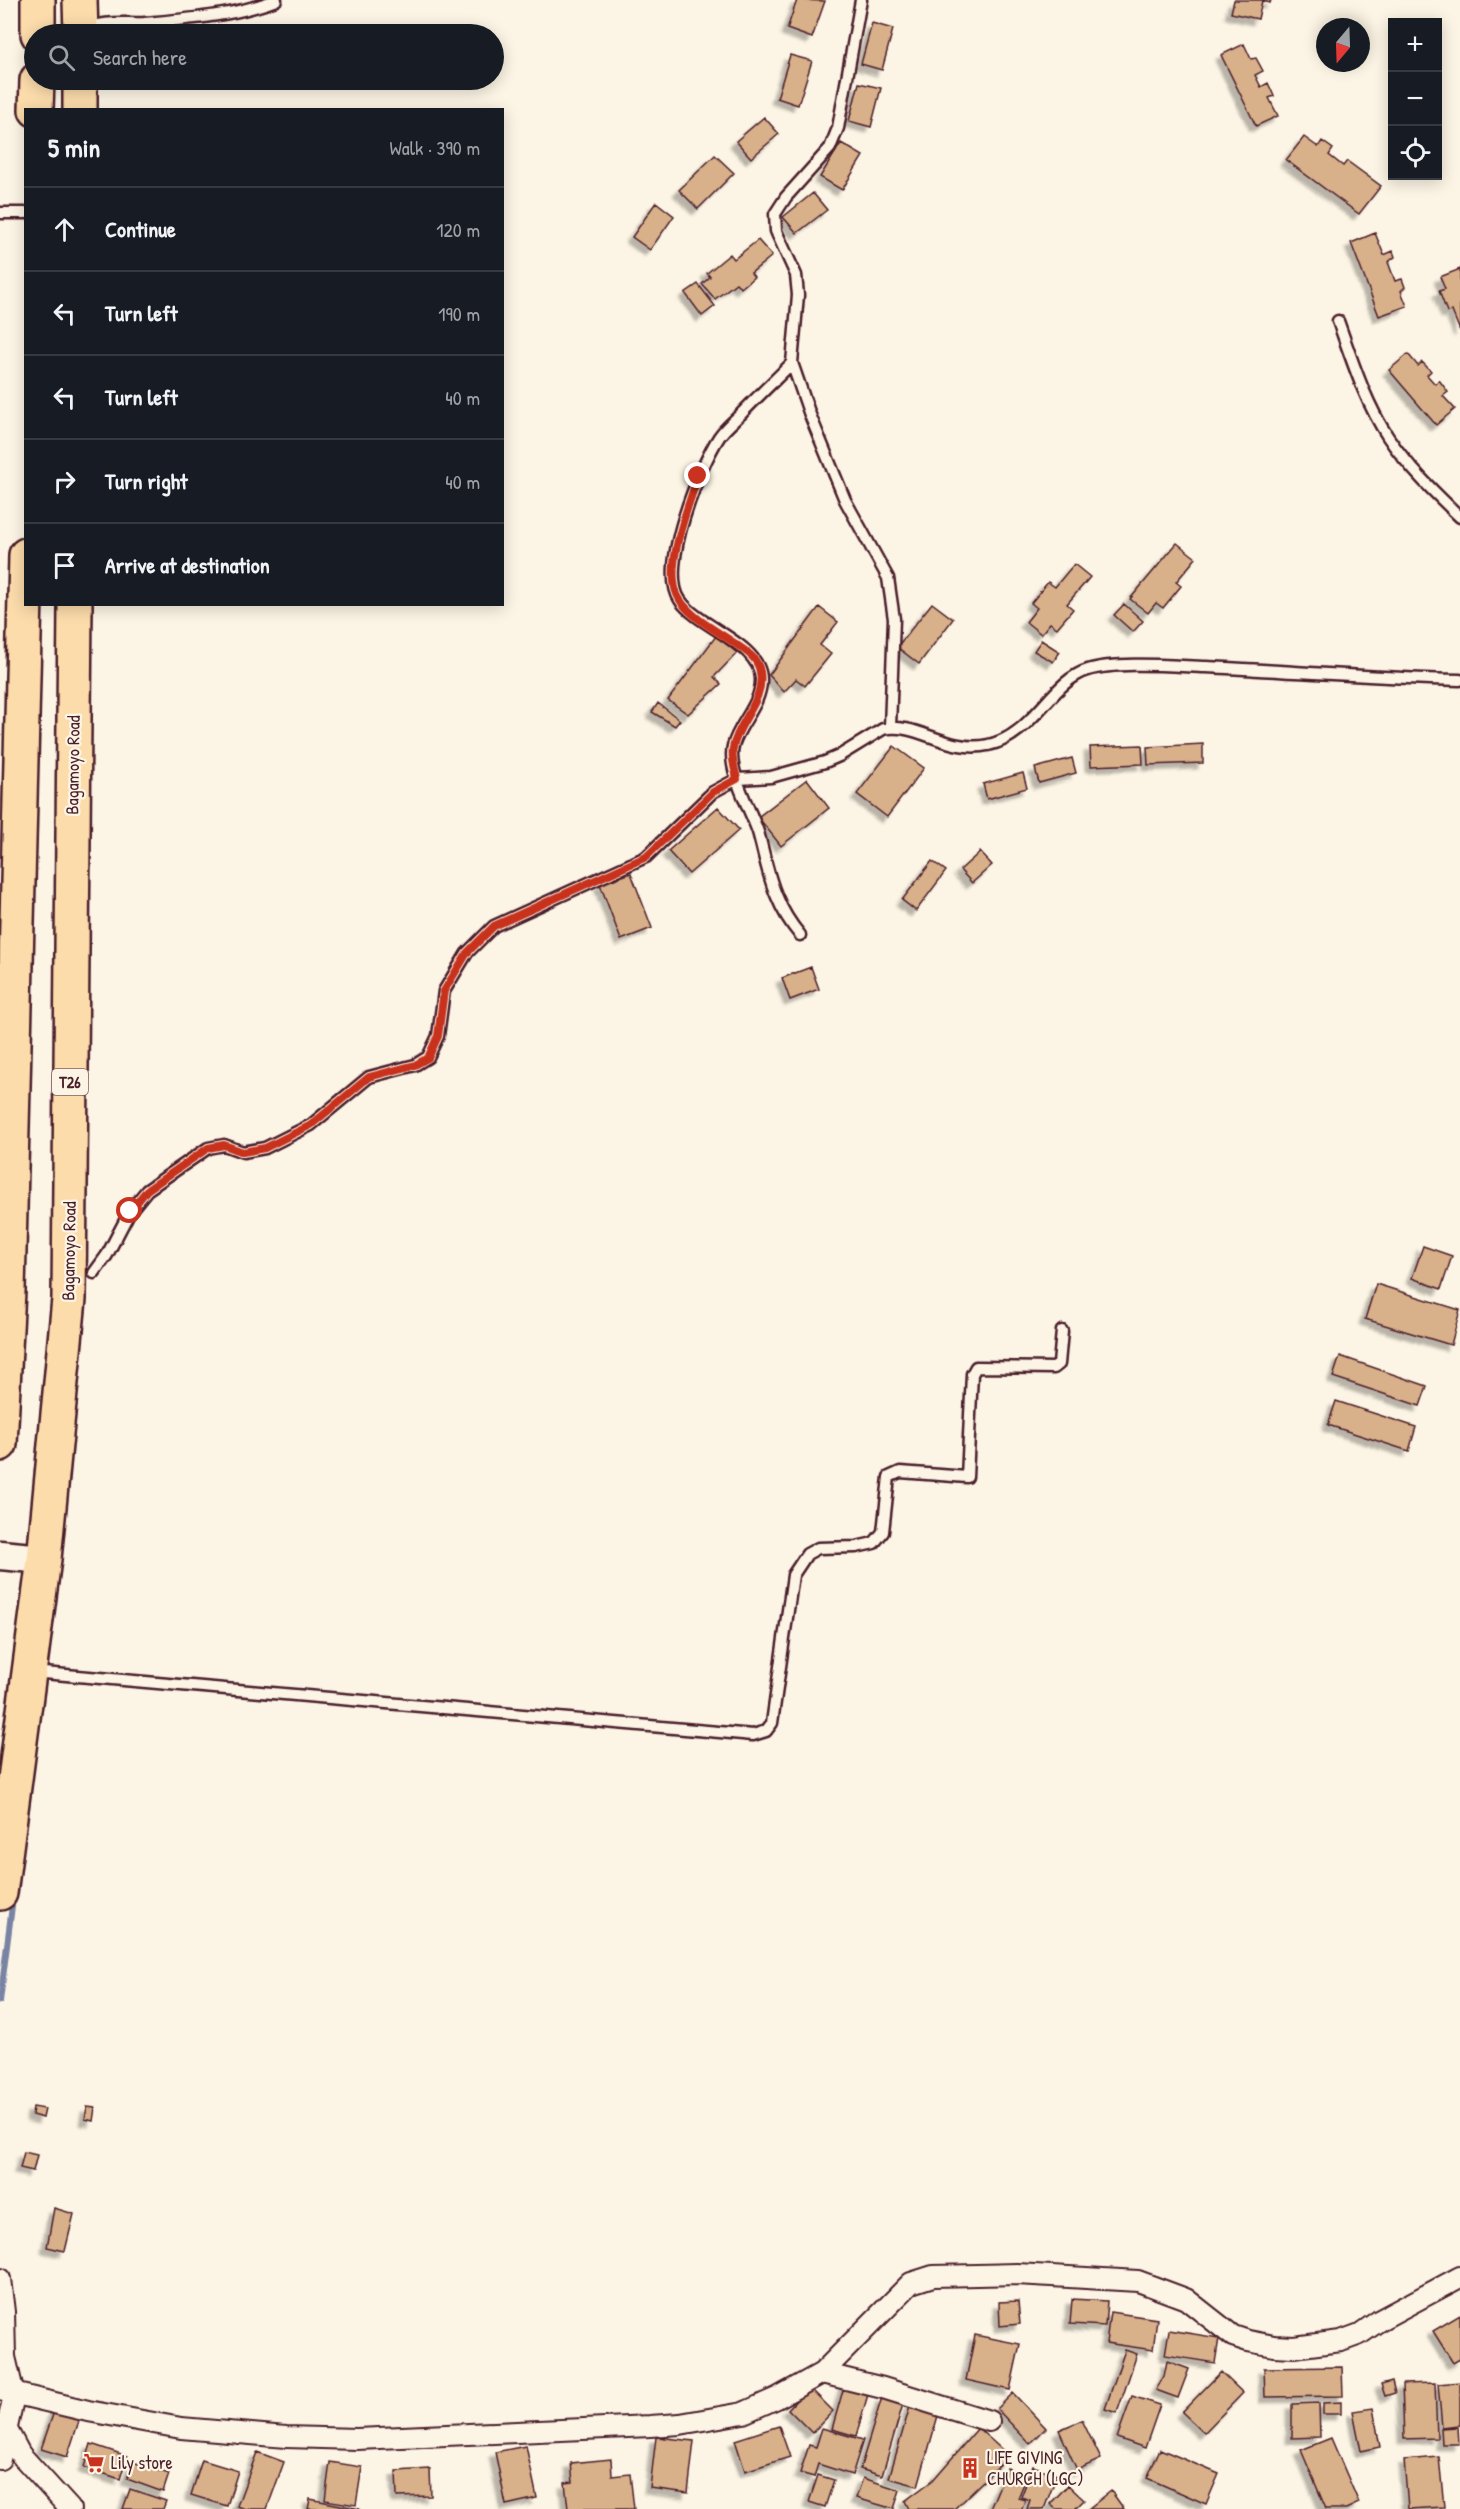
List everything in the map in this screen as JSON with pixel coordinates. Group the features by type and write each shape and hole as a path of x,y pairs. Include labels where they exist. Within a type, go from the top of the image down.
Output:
{"highway":[{"path":"38,0 38,24"},
{"path":"80,0 81,24"},
{"path":"36,108 37,90"},
{"path":"80,90 80,108"},
{"path":"0,1444 8,1292 25,606"},
{"name":"Bagamoyo Road","path":"0,1893 44,1559 69,1299 75,606"}],"main road":[{"path":"0,1555 44,1559"}],"street":[{"path":"7,2393 181,2428 254,2435 357,2439 680,2424 743,2413 777,2398 822,2373 911,2283 933,2276 1017,2274 1138,2281 1186,2299 1233,2336 1248,2342 1294,2347 1341,2341 1360,2334 1380,2320 1460,2277"},
{"path":"0,2279 3,2293 7,2393 6,2428 0,2459"},
{"path":"822,2373 883,2388 989,2421"},
{"path":"6,2428 20,2454 70,2509"}],"lane":[{"path":"108,24 218,16 276,0"},
{"path":"861,0 838,128 830,148 786,197 775,214 776,231 796,275 792,363 810,415 845,500 888,578 894,619 890,727"},
{"path":"0,213 24,213"},
{"path":"1338,321 1358,378 1388,437 1424,483 1460,516"},
{"path":"792,363 720,435 698,476 679,537 674,573 679,599 700,619 754,657 760,669 761,682 757,698 733,746 732,755 737,779 752,814 776,895 787,920 800,935"},
{"path":"94,1273 107,1255 130,1211 147,1190 208,1148 224,1145 243,1152 265,1148 311,1125 369,1077 415,1065 428,1058 438,1036 444,991 467,953 494,926 646,857 713,792 737,779 771,777 825,762 890,727 904,729 954,746 990,745 1012,734 1036,716 1070,679 1087,670 1103,667 1167,666 1460,680"},
{"path":"29,1672 753,1735 766,1731 772,1723 793,1575 807,1554 818,1548 856,1547 874,1543 883,1532 889,1477 894,1474 900,1472 967,1477 972,1374 976,1367 1054,1368 1059,1364 1062,1331"}],"building":[{"path":"797,0 825,1 812,38 787,29"},
{"path":"1234,0 1271,0 1270,3 1262,1 1258,19 1231,13"},
{"path":"872,23 893,29 882,70 861,64"},
{"path":"1244,44 1251,59 1256,58 1263,71 1255,75 1261,87 1268,83 1274,96 1269,98 1278,116 1256,126 1221,55"},
{"path":"790,55 812,61 798,105 777,98"},
{"path":"859,83 881,88 871,127 849,121"},
{"path":"764,117 779,134 751,158 736,141"},
{"path":"1304,137 1318,147 1322,141 1333,149 1329,155 1343,166 1347,161 1381,186 1359,214 1286,160"},
{"path":"841,143 863,156 842,190 820,177"},
{"path":"715,155 734,173 698,209 679,190"},
{"path":"813,193 827,210 797,233 783,217"},
{"path":"656,202 674,216 650,250 632,237"},
{"path":"1375,233 1384,255 1393,251 1395,257 1388,262 1395,281 1402,279 1405,287 1401,291 1407,306 1379,316 1351,243"},
{"path":"758,240 772,256 751,273 754,277 741,288 736,283 715,299 702,284 710,277 707,273 730,254 734,259"},
{"path":"1460,269 1460,331 1452,311 1447,312 1439,291 1445,289 1440,277"},
{"path":"698,284 715,306 702,316 685,293"},
{"path":"1408,354 1418,366 1422,362 1431,371 1427,375 1435,384 1439,380 1448,392 1443,396 1455,409 1436,425 1389,370"},
{"path":"1177,543 1196,558 1176,582 1181,586 1163,608 1156,603 1148,613 1130,599"},
{"path":"1074,564 1090,577 1067,604 1073,609 1057,628 1050,623 1041,634 1026,622 1037,608 1031,603 1048,582 1055,587"},
{"path":"932,603 953,619 919,664 897,647"},
{"path":"1124,604 1143,621 1133,632 1114,615"},
{"path":"819,607 838,622 820,645 831,654 805,686 796,679 784,692 769,675"},
{"path":"716,636 737,653 714,677 721,684 688,714 668,700"},
{"path":"1041,640 1060,652 1053,662 1034,651"},
{"path":"658,703 680,720 675,726 652,712"},
{"path":"1203,744 1203,763 1148,765 1147,747"},
{"path":"1142,745 1143,764 1091,766 1090,747"},
{"path":"894,746 924,768 887,817 857,794"},
{"path":"1072,758 1076,773 1039,783 1035,768"},
{"path":"1023,773 1027,788 987,799 983,784"},
{"path":"807,779 829,808 781,846 758,817"},
{"path":"718,807 739,830 689,874 668,851"},
{"path":"980,852 992,865 972,883 960,870"},
{"path":"932,861 946,871 916,911 902,900"},
{"path":"631,873 652,928 621,940 600,884"},
{"path":"811,967 819,989 790,1000 782,978"},
{"path":"1423,1246 1452,1256 1441,1289 1412,1278"},
{"path":"1376,1284 1460,1310 1451,1345 1365,1319"},
{"path":"1340,1356 1427,1386 1420,1406 1333,1377"},
{"path":"1336,1401 1416,1427 1409,1451 1328,1425"},
{"path":"33,2107 45,2109 43,2118 32,2115"},
{"path":"87,2107 95,2108 93,2121 85,2119"},
{"path":"24,2152 37,2155 33,2171 20,2168"},
{"path":"54,2208 74,2214 65,2251 47,2247"},
{"path":"1072,2299 1107,2301 1105,2326 1070,2324"},
{"path":"1018,2301 1020,2324 1000,2326 999,2302"},
{"path":"1110,2312 1157,2319 1153,2350 1106,2343"},
{"path":"1460,2315 1460,2359 1453,2363 1433,2331"},
{"path":"1169,2330 1219,2338 1215,2363 1165,2355"},
{"path":"975,2335 1020,2344 1010,2390 966,2380"},
{"path":"1125,2350 1137,2354 1117,2413 1105,2409"},
{"path":"1167,2361 1189,2369 1178,2398 1156,2390 1164,2376"},
{"path":"1342,2367 1343,2396 1265,2397 1264,2368"},
{"path":"1221,2372 1243,2393 1204,2433 1182,2412"},
{"path":"1392,2381 1395,2393 1385,2396 1381,2384"},
{"path":"1460,2382 1460,2425 1442,2427 1438,2384"},
{"path":"845,2383 869,2391 856,2436 832,2429"},
{"path":"1435,2383 1437,2438 1404,2439 1402,2384"},
{"path":"809,2387 833,2411 812,2433 788,2409"},
{"path":"1013,2393 1046,2428 1030,2444 997,2409"},
{"path":"1132,2396 1160,2405 1145,2448 1117,2438"},
{"path":"882,2397 903,2404 882,2476 860,2469"},
{"path":"1341,2402 1341,2414 1323,2414 1323,2403"},
{"path":"911,2403 939,2412 918,2486 889,2478"},
{"path":"1319,2403 1320,2437 1292,2438 1292,2404"},
{"path":"56,2406 81,2415 67,2457 41,2449"},
{"path":"1373,2408 1380,2447 1361,2451 1353,2411"},
{"path":"1082,2420 1101,2459 1077,2470 1059,2430"},
{"path":"779,2426 790,2457 745,2471 735,2440"},
{"path":"1458,2427 1459,2444 1442,2444 1441,2428"},
{"path":"822,2428 863,2440 852,2475 818,2464 814,2477 800,2473 809,2445 816,2447"},
{"name":"LIFE GIVING CHURCH (LGC)","path":"978,2428 1009,2456 954,2509 909,2509 905,2501 933,2480"},
{"path":"656,2437 694,2441 688,2493 650,2488"},
{"path":"1331,2438 1359,2503 1346,2509 1326,2509 1301,2450"},
{"path":"91,2444 127,2456 120,2479 84,2467"},
{"path":"526,2446 537,2498 506,2505 495,2452"},
{"path":"1160,2449 1219,2474 1206,2504 1147,2478"},
{"path":"257,2452 284,2462 267,2509 246,2509 237,2506"},
{"path":"1439,2457 1444,2507 1408,2509 1404,2460"},
{"path":"611,2459 612,2476 630,2474 634,2509 568,2509 565,2483 573,2482 571,2463"},
{"path":"202,2460 238,2471 227,2506 191,2495"},
{"path":"133,2462 169,2474 163,2492 127,2479"},
{"path":"330,2462 362,2467 356,2505 325,2500"},
{"path":"1033,2466 1057,2475 1044,2509 1027,2509 1030,2500 1021,2497"},
{"path":"1007,2468 1027,2476 1018,2498 1025,2500 1022,2509 990,2509"},
{"path":"430,2469 431,2496 397,2497 396,2471"},
{"path":"818,2475 834,2480 825,2507 809,2502"},
{"path":"863,2478 900,2490 894,2509 856,2498"},
{"path":"1068,2485 1084,2500 1075,2509 1056,2509 1050,2504"},
{"path":"130,2489 166,2501 163,2509 123,2509"},
{"path":"1111,2491 1124,2509 1088,2509"},
{"path":"310,2499 360,2509 308,2509"}],"waterway":[{"path":"0,2001 13,1898"}],"place":[{"name":"Lily store","path":"94,2463"},
{"name":"LIFE GIVING CHURCH (LGC)","path":"970,2468"}],"route":[{"path":"130,1211 147,1190 208,1148 224,1145 243,1152 265,1148 311,1125 369,1077 415,1065 428,1058 438,1036 444,991 467,953 494,926 646,857 713,792 737,779 732,755 733,746 757,698 761,682 760,669 754,657 700,619 679,599 675,588 674,573 679,537 698,476"}]}
